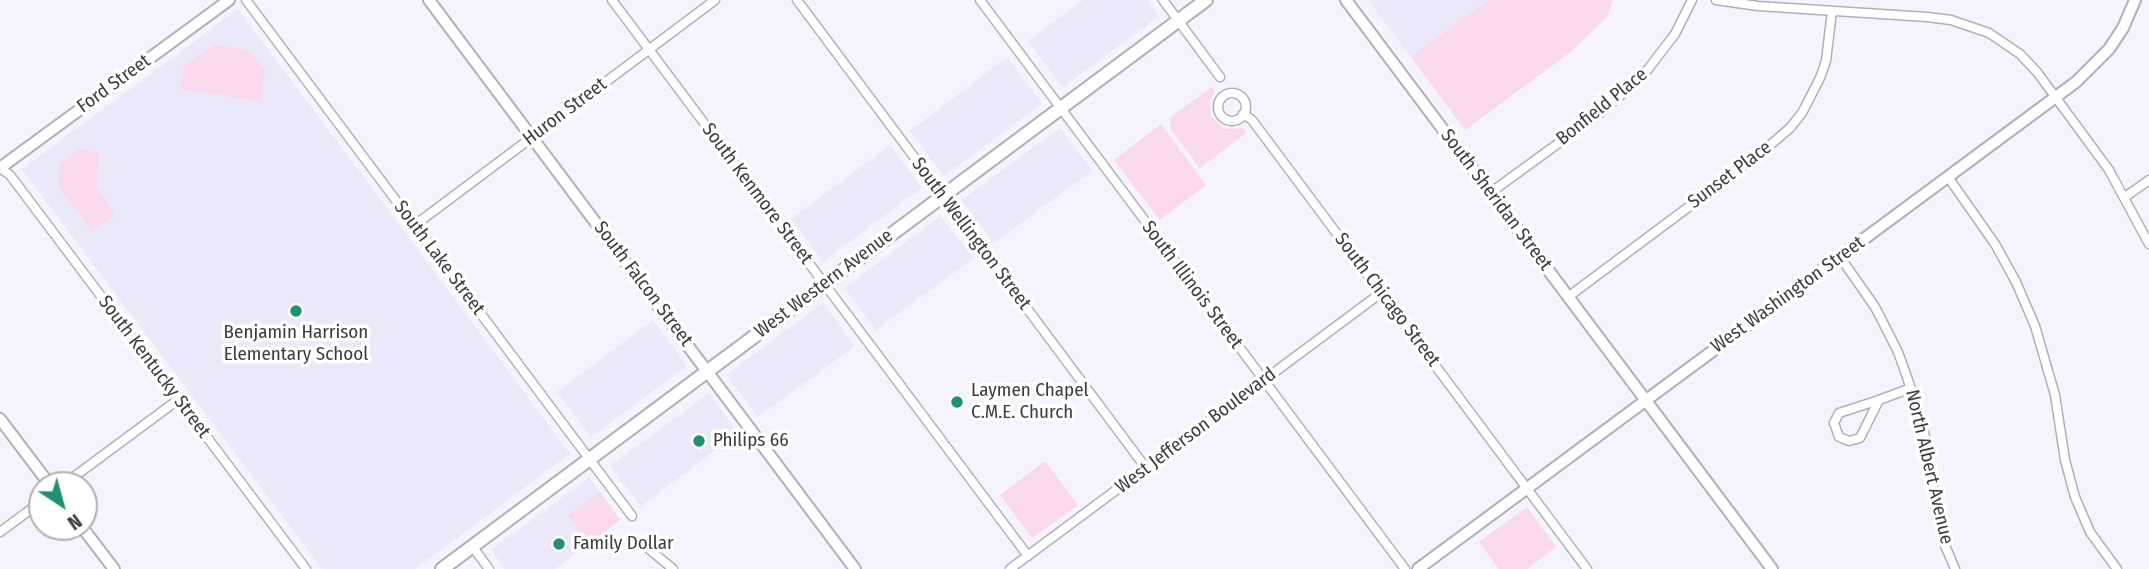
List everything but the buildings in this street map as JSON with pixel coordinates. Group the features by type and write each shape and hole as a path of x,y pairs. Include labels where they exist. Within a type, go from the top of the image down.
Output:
{"main road":[{"name":"West Western Avenue","path":"442,569 1206,0"}],"street":[{"name":"Ford Street","path":"0,168 229,0"},
{"name":"South Lake Street","path":"246,0 632,516"},
{"name":"South Falcon Street","path":"429,0 855,569"},
{"name":"South Kenmore Street","path":"612,0 1028,556"},
{"name":"Huron Street","path":"415,225 715,0"},
{"name":"South Wellington Street","path":"797,0 1146,468"},
{"name":"South Illinois Street","path":"980,0 1405,569"},
{"path":"1163,0 1220,76"},
{"name":"South Sheridan Street","path":"1346,0 1772,569"},
{"name":"Bonfield Place","path":"1490,193 1600,113 1642,77 1675,34 1692,0"},
{"path":"1716,0 1758,6 1927,17 1989,33 2020,54 2056,97 2125,197 2149,244"},
{"name":"West Washington Street","path":"1418,569 2056,97 2094,66 2109,49 2123,28 2135,0"},
{"name":"Sunset Place","path":"1568,297 1762,152 1790,128 1807,105 1820,78 1827,53 1832,11"},
{"name":"South Chicago Street","path":"1243,114 1252,120 1587,569"},
{"name":"South Kentucky Street","path":"0,168 10,175 306,569"},
{"path":"1948,177 1995,244 2016,282 2035,326 2055,395 2065,460 2075,497 2091,531 2117,569"},
{"path":"2125,197 2149,180"},
{"name":"North Albert Avenue","path":"1840,257 1886,326 1911,388 1926,440 1937,515 1955,569"},
{"name":"West Jefferson Boulevard","path":"1010,569 1381,293"},
{"path":"1879,400 1860,438 1849,441 1837,435 1834,423 1839,413 1911,388"},
{"path":"82,471 179,399"},
{"path":"0,419 39,471"},
{"path":"0,532 28,511"},
{"path":"93,541 114,569"},
{"path":"643,544 673,569"},
{"path":"472,546 489,569"}],"shaded area":[{"path":"1083,0 1147,0 1159,16 1063,87 1028,41"},
{"path":"1368,0 1488,0 1411,57"},
{"path":"1488,0 1613,0 1607,17 1568,54 1465,130 1411,57"},
{"name":"Benjamin Harrison Elementary School","path":"238,9 570,454 415,569 322,569 22,169"},
{"path":"215,45 250,51 265,71 261,101 180,89 184,66"},
{"path":"1007,57 1042,104 944,176 910,131"},
{"path":"1212,87 1215,91 1209,102 1211,116 1222,127 1243,128 1246,133 1200,168 1171,130 1170,121 1172,116"},
{"path":"1161,124 1206,185 1160,220 1114,160"},
{"path":"1060,128 1092,171 994,243 961,200"},
{"path":"890,145 922,188 823,262 791,219"},
{"path":"79,149 99,153 97,187 115,214 92,231 58,185 60,164"},
{"path":"940,216 974,258 876,330 844,288"},
{"path":"823,303 855,346 758,417 726,375"},
{"path":"653,320 687,366 591,437 557,392"},
{"path":"709,393 738,433 641,506 610,466"},
{"path":"1045,461 1078,505 1032,538 1000,495"},
{"path":"589,477 620,520 555,569 505,569 491,550"},
{"path":"600,492 620,520 589,544 568,516"},
{"path":"1527,507 1556,547 1527,569 1499,569 1479,542"}],"place":[{"name":"Benjamin Harrison Elementary School","path":"296,311"},
{"name":"Laymen Chapel C.M.E. Church","path":"957,402"},
{"name":"Philips 66","path":"699,441"},
{"name":"Family Dollar","path":"559,544"}]}
